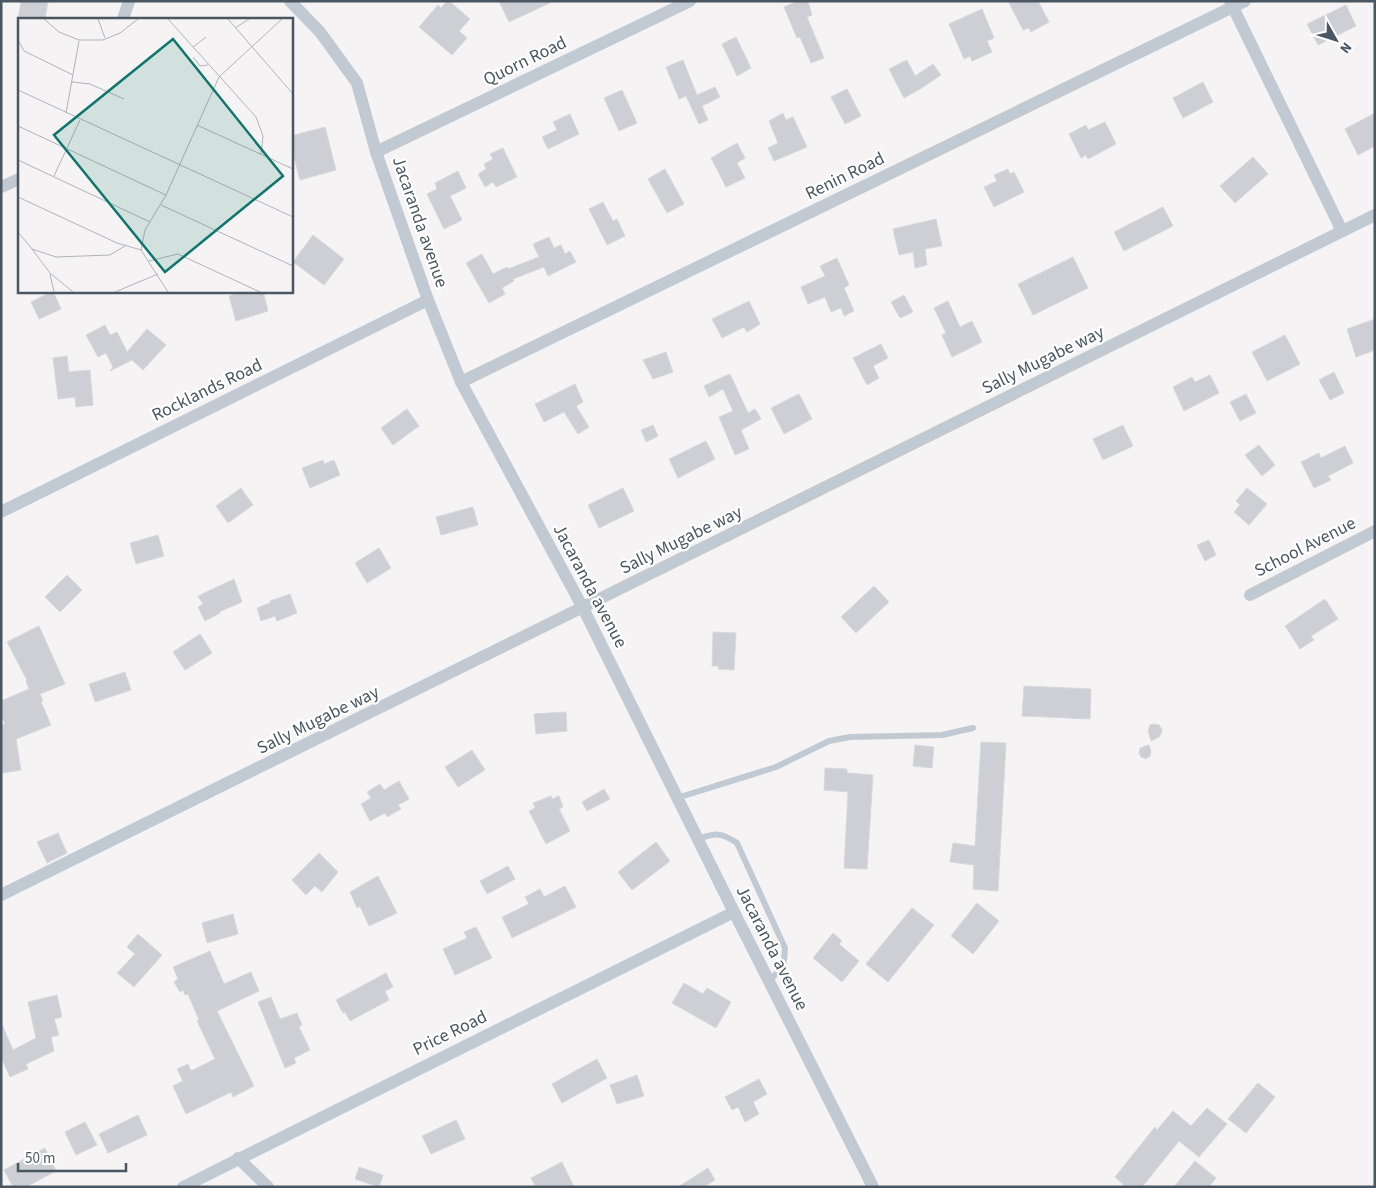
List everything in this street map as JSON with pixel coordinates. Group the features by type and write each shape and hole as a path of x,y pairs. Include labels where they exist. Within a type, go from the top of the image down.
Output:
{"street":[{"path":"123,18 129,1"},
{"name":"Jacaranda avenue","path":"290,1 320,32 357,83 376,152 428,300 461,382 583,608 873,1187"},
{"name":"Quorn Road","path":"376,152 690,1"},
{"name":"Renin Road","path":"461,382 1231,4 1245,1"},
{"path":"1231,4 1342,231"},
{"path":"1,187 18,179"},
{"name":"Sally Mugabe way","path":"1,895 1375,215"},
{"name":"Rocklands Road","path":"1,512 428,300"},
{"name":"School Avenue","path":"1250,595 1375,531"},
{"name":"Price Road","path":"183,1187 734,912"},
{"path":"238,1158 268,1187"}],"lane":[{"path":"677,798 776,767 829,741 850,737 942,734 973,728"},
{"path":"698,839 712,834 727,836 737,843 785,948 784,963 781,971 768,980"}],"building":[{"path":"21,1 48,1 45,18 18,18"},
{"path":"447,1 470,19 459,31 467,38 452,55 419,27 438,5 441,8"},
{"path":"499,1 554,1 509,22"},
{"path":"798,1 808,1 812,15 807,17 824,58 811,63 800,37 797,38 784,7"},
{"path":"1008,1 1038,1 1049,22 1031,32 1029,28 1023,30"},
{"path":"1346,5 1356,26 1318,45 1307,24"},
{"path":"982,9 994,38 987,41 992,52 972,61 970,56 964,59 949,24"},
{"path":"736,37 751,68 737,76 722,44"},
{"path":"683,60 697,95 715,87 720,97 702,106 708,120 699,124 686,96 679,99 666,67"},
{"path":"907,60 915,76 933,64 941,75 904,98 889,69"},
{"path":"1203,82 1213,102 1183,118 1173,98"},
{"path":"847,89 861,116 845,124 831,97"},
{"path":"622,90 637,123 619,131 604,98"},
{"path":"783,113 786,120 793,117 807,147 774,161 768,148 778,143 769,121"},
{"path":"1375,113 1375,146 1358,155 1345,129"},
{"path":"570,114 579,134 548,149 542,137 557,130 553,122"},
{"path":"1105,122 1116,144 1088,159 1086,155 1081,158 1069,134 1086,125 1088,130"},
{"path":"325,127 336,170 300,180 292,150 292,136"},
{"path":"737,143 745,158 737,163 745,178 726,187 711,158"},
{"path":"503,148 517,177 496,187 493,182 485,187 478,174 486,169 484,164 493,159 490,154"},
{"path":"1253,157 1268,174 1235,203 1220,186"},
{"path":"665,169 684,204 667,213 648,179"},
{"path":"1008,169 1010,174 1014,172 1024,192 994,207 984,187 997,181 994,175"},
{"path":"458,171 466,188 450,196 462,220 444,229 427,194 437,189 435,183"},
{"path":"603,202 613,221 617,219 625,236 607,245 589,209"},
{"path":"1163,207 1173,226 1124,251 1114,232"},
{"path":"936,219 942,246 925,249 927,265 915,268 913,252 899,255 893,229"},
{"path":"313,235 344,259 324,285 293,262"},
{"path":"549,237 554,248 561,245 565,254 570,251 576,262 548,276 544,267 513,279 514,281 502,288 505,294 489,303 466,263 482,254 493,274 507,267 508,269 539,257 533,244"},
{"path":"1073,257 1088,288 1033,315 1018,284"},
{"path":"837,258 849,285 844,288 854,311 844,316 841,308 831,312 825,297 808,304 801,287 825,276 820,266"},
{"path":"53,292 61,309 39,319 31,302"},
{"path":"241,292 263,292 268,311 236,321 229,296"},
{"path":"904,295 913,312 900,318 891,302"},
{"path":"749,301 760,324 747,332 744,327 722,338 712,319"},
{"path":"948,301 960,327 972,321 982,342 952,357 942,335 946,333 934,308"},
{"path":"1375,319 1375,350 1356,357 1347,329"},
{"path":"105,325 110,335 117,332 127,352 147,329 166,345 143,370 132,360 110,371 113,367 106,353 98,357 86,335"},
{"path":"1285,335 1300,364 1267,381 1252,352"},
{"path":"881,344 888,358 873,366 879,378 867,385 853,358"},
{"path":"666,352 673,372 653,379 643,360"},
{"path":"67,356 69,372 90,370 93,405 76,407 75,397 58,399 53,358"},
{"path":"1334,372 1344,393 1330,400 1319,380"},
{"path":"730,374 748,413 755,409 761,419 741,430 749,449 735,455 719,417 733,411 723,389 709,397 704,386"},
{"path":"1210,375 1219,393 1184,411 1173,387 1192,377 1195,382"},
{"path":"575,384 583,402 576,406 589,427 578,434 564,412 544,422 535,404"},
{"path":"799,394 812,419 784,434 771,408"},
{"path":"1246,394 1256,413 1240,421 1230,402"},
{"path":"407,409 419,426 393,445 381,428"},
{"path":"653,425 658,436 646,442 641,430"},
{"path":"1123,425 1133,446 1103,460 1093,439"},
{"path":"706,441 715,459 678,478 669,459"},
{"path":"1259,445 1275,465 1262,476 1245,455"},
{"path":"1345,446 1353,463 1328,476 1331,480 1314,488 1301,462 1319,453 1321,458"},
{"path":"323,460 324,464 334,460 340,475 310,488 302,468"},
{"path":"241,488 253,505 228,523 216,506"},
{"path":"623,488 634,511 599,528 588,505"},
{"path":"1247,488 1267,504 1249,525 1234,512 1240,505 1236,501"},
{"path":"473,507 478,525 441,535 436,517"},
{"path":"158,535 164,556 136,564 130,543"},
{"path":"1209,540 1216,555 1205,561 1197,545"},
{"path":"379,548 391,568 367,583 355,563"},
{"path":"67,575 82,590 60,612 45,597"},
{"path":"234,579 242,602 219,612 205,621 198,607 203,604 198,596"},
{"path":"874,586 889,602 856,633 841,617"},
{"path":"290,594 297,613 277,621 275,616 261,621 257,608"},
{"path":"1325,599 1338,619 1311,636 1314,640 1300,649 1285,626"},
{"path":"39,626 65,684 40,694 43,701 41,702 51,725 16,739 21,770 3,773 1,766 1,726 5,724 1,715 1,701 29,689 27,680 7,642"},
{"path":"713,632 736,633 734,670 718,669 718,666 712,666"},
{"path":"200,634 212,653 185,670 173,652"},
{"path":"125,672 131,690 95,702 89,684"},
{"path":"1024,686 1091,689 1090,719 1022,716"},
{"path":"566,712 567,731 536,734 534,714"},
{"path":"1150,725 1159,725 1162,732 1159,737 1151,741 1148,730"},
{"path":"981,742 1006,743 998,891 973,889 974,865 950,862 953,843 975,846"},
{"path":"915,745 934,747 932,768 913,766"},
{"path":"1149,745 1150,756 1146,759 1141,757 1139,753 1140,748"},
{"path":"472,750 485,770 458,787 445,767"},
{"path":"825,768 847,769 847,773 873,775 867,869 844,868 848,792 824,790"},
{"path":"399,781 409,799 398,805 401,809 387,817 385,813 370,821 361,804 371,798 367,792 380,784 384,790"},
{"path":"604,789 610,799 587,811 582,802"},
{"path":"551,796 552,799 559,796 563,807 559,809 570,831 546,844 529,811 535,808 533,803"},
{"path":"58,833 67,853 47,863 37,842"},
{"path":"656,842 670,861 632,890 618,872"},
{"path":"319,853 338,872 322,892 315,886 306,895 292,880"},
{"path":"508,866 515,879 487,894 480,881"},
{"path":"378,876 397,913 369,926 360,906 357,908 350,892"},
{"path":"565,886 576,907 512,938 502,917 529,904 525,897 540,889 544,897"},
{"path":"977,903 999,921 973,954 951,936"},
{"path":"912,908 934,925 888,982 866,964"},
{"path":"233,914 238,934 207,943 202,923"},
{"path":"476,927 492,958 455,975 443,949 467,938 464,932"},
{"path":"833,933 842,941 839,944 859,961 842,982 813,958"},
{"path":"138,934 162,955 134,987 117,973 135,954 127,947"},
{"path":"210,951 224,984 251,972 259,991 217,1011 254,1086 233,1097 231,1092 186,1114 173,1086 183,1081 177,1069 188,1064 191,1071 215,1059 197,1021 199,1020 188,994 185,995 183,990 180,992 174,982 178,979 173,967"},
{"path":"386,973 393,987 385,991 389,1000 350,1021 336,1000"},
{"path":"684,983 703,994 707,988 731,1002 716,1028 672,1003"},
{"path":"57,995 62,1017 54,1019 59,1035 51,1037 54,1051 26,1064 28,1069 10,1077 1,1057 1,1022 13,1050 36,1038 28,1002"},
{"path":"271,997 280,1019 297,1013 302,1025 299,1027 310,1050 294,1058 296,1063 285,1068 258,1002"},
{"path":"597,1059 607,1078 562,1103 552,1084"},
{"path":"637,1075 644,1096 617,1104 610,1085"},
{"path":"759,1079 767,1094 753,1102 759,1114 745,1122 738,1107 732,1110 725,1097"},
{"path":"1258,1083 1275,1097 1246,1133 1228,1119"},
{"path":"1207,1108 1227,1124 1199,1157 1179,1141 1142,1187 1126,1187 1115,1177 1155,1127 1157,1130 1173,1111 1191,1126"},
{"path":"138,1115 147,1135 108,1153 99,1134"},
{"path":"456,1120 465,1139 431,1154 422,1136"},
{"path":"85,1122 97,1145 76,1155 65,1132"},
{"path":"45,1148 56,1171 26,1187 13,1187 4,1170"},
{"path":"1195,1161 1216,1178 1209,1187 1174,1187"},
{"path":"562,1162 574,1187 536,1187 531,1178"},
{"path":"359,1167 383,1175 379,1187 355,1179"},
{"path":"708,1168 715,1180 703,1187 678,1187"}]}
